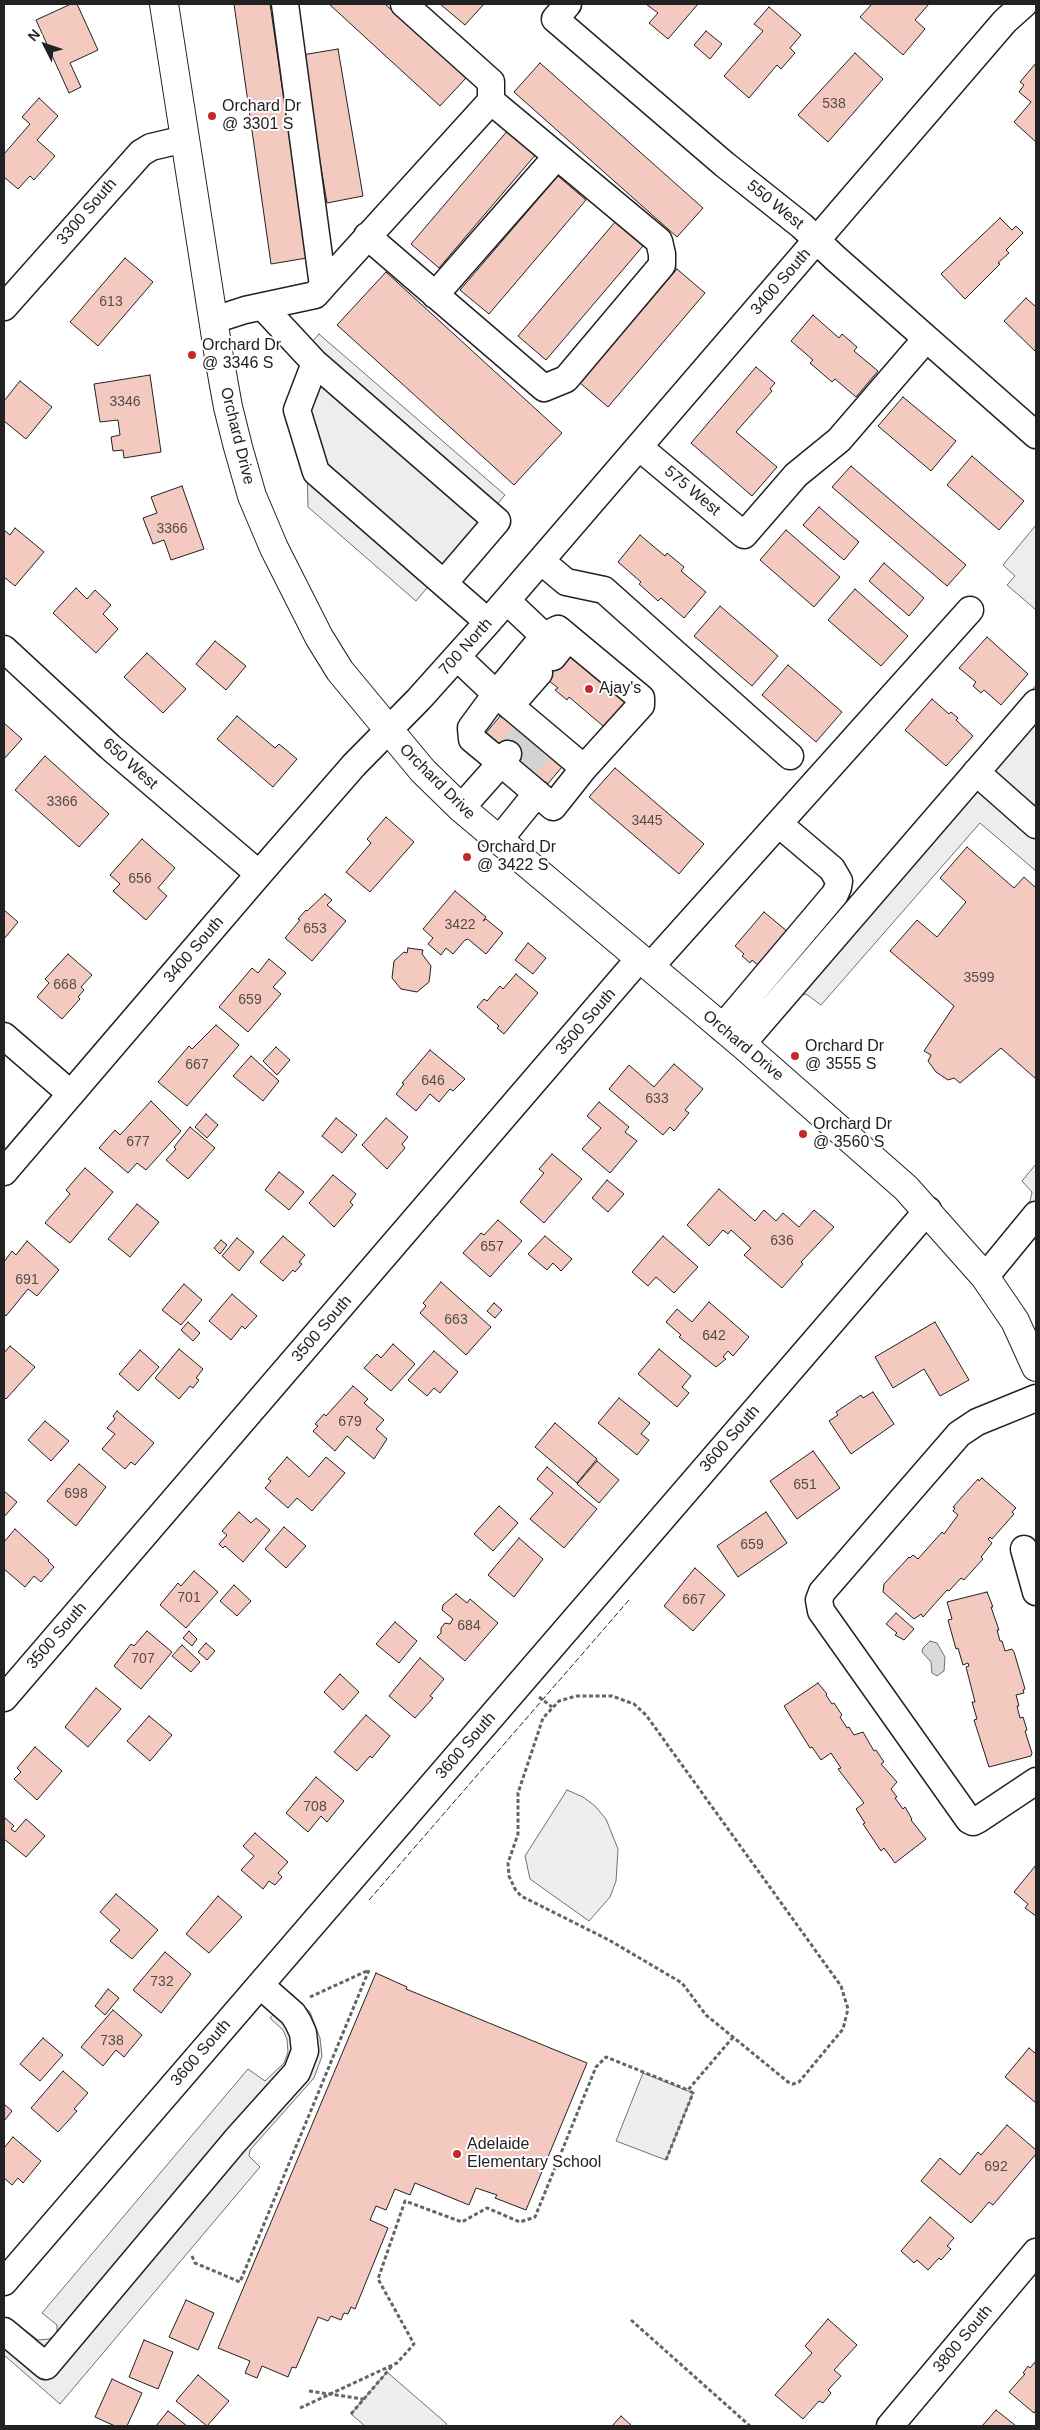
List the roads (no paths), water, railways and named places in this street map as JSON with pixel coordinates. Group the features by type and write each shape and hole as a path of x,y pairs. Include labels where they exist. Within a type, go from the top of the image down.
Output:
{"main road":[{"name":"Orchard Drive","path":"164,4 228,407 238,447 252,496 274,548 319,637 340,670 423,771 461,808 885,1167 928,1210 985,1277 1015,1321 1036,1367"}],"street":[{"path":"285,4 323,286"},
{"path":"214,320 245,310 315,295 491,100 491,82 404,4"},
{"name":"3400 South","path":"541,561 1006,21 1024,4"},
{"name":"550 West","path":"562,11 724,164 802,226 926,339 1036,434"},
{"path":"367,236 544,388 566,379 662,265 659,241 491,100"},
{"name":"3300 South","path":"4,307 141,153 151,147 186,139"},
{"path":"435,295 557,156"},
{"path":"263,307 315,363 497,521 444,583"},
{"name":"575 West","path":"639,447 744,534 796,475 839,440 926,339"},
{"path":"315,363 297,410 316,472 488,622"},
{"path":"541,561 566,582 604,590 790,756"},
{"name":"700 North","path":"388,730 457,657 541,561"},
{"path":"457,657 503,700 524,751 537,793 553,807 584,768 641,705 641,698 551,651 507,600"},
{"name":"3500 South","path":"4,1698 645,963 778,824 970,610"},
{"name":"650 West","path":"4,650 168,798 259,874"},
{"path":"551,651 503,700 471,728 472,739 584,768"},
{"path":"503,700 551,651"},
{"path":"732,1036 976,772 1036,703"},
{"name":"3400 South","path":"4,1172 259,874 354,765 388,730"},
{"path":"461,808 524,751"},
{"path":"976,772 1036,825"},
{"path":"499,840 537,793"},
{"path":"732,1036 835,894 838,887 839,881 832,869 778,824"},
{"path":"4,1036 71,1094"},
{"name":"3600 South","path":"4,2282 928,1210"},
{"path":"985,1277 1036,1215"},
{"path":"1036,1398 977,1422 959,1434 822,1592 819,1600 821,1611 969,1820 973,1822 979,1819 1036,1781"},
{"path":"1024,1549 1036,1592"},
{"path":"4,2331 46,2366 235,2141 297,2072 304,2051 303,2033 293,2014 260,1985"},
{"name":"3800 South","path":"890,2426 1036,2252"}],"tunnel":[{"path":"508,754 523,734"},
{"path":"524,767 541,749"}],"place":[{"name":"Orchard Dr @ 3301 S","path":"212,116"},
{"name":"Orchard Dr @ 3346 S","path":"192,355"},
{"name":"Ajay's","path":"589,689"},
{"name":"Orchard Dr @ 3422 S","path":"467,857"},
{"name":"Orchard Dr @ 3555 S","path":"795,1056"},
{"name":"Orchard Dr @ 3560 S","path":"803,1134"},
{"name":"Adelaide Elementary School","path":"457,2154"}]}
